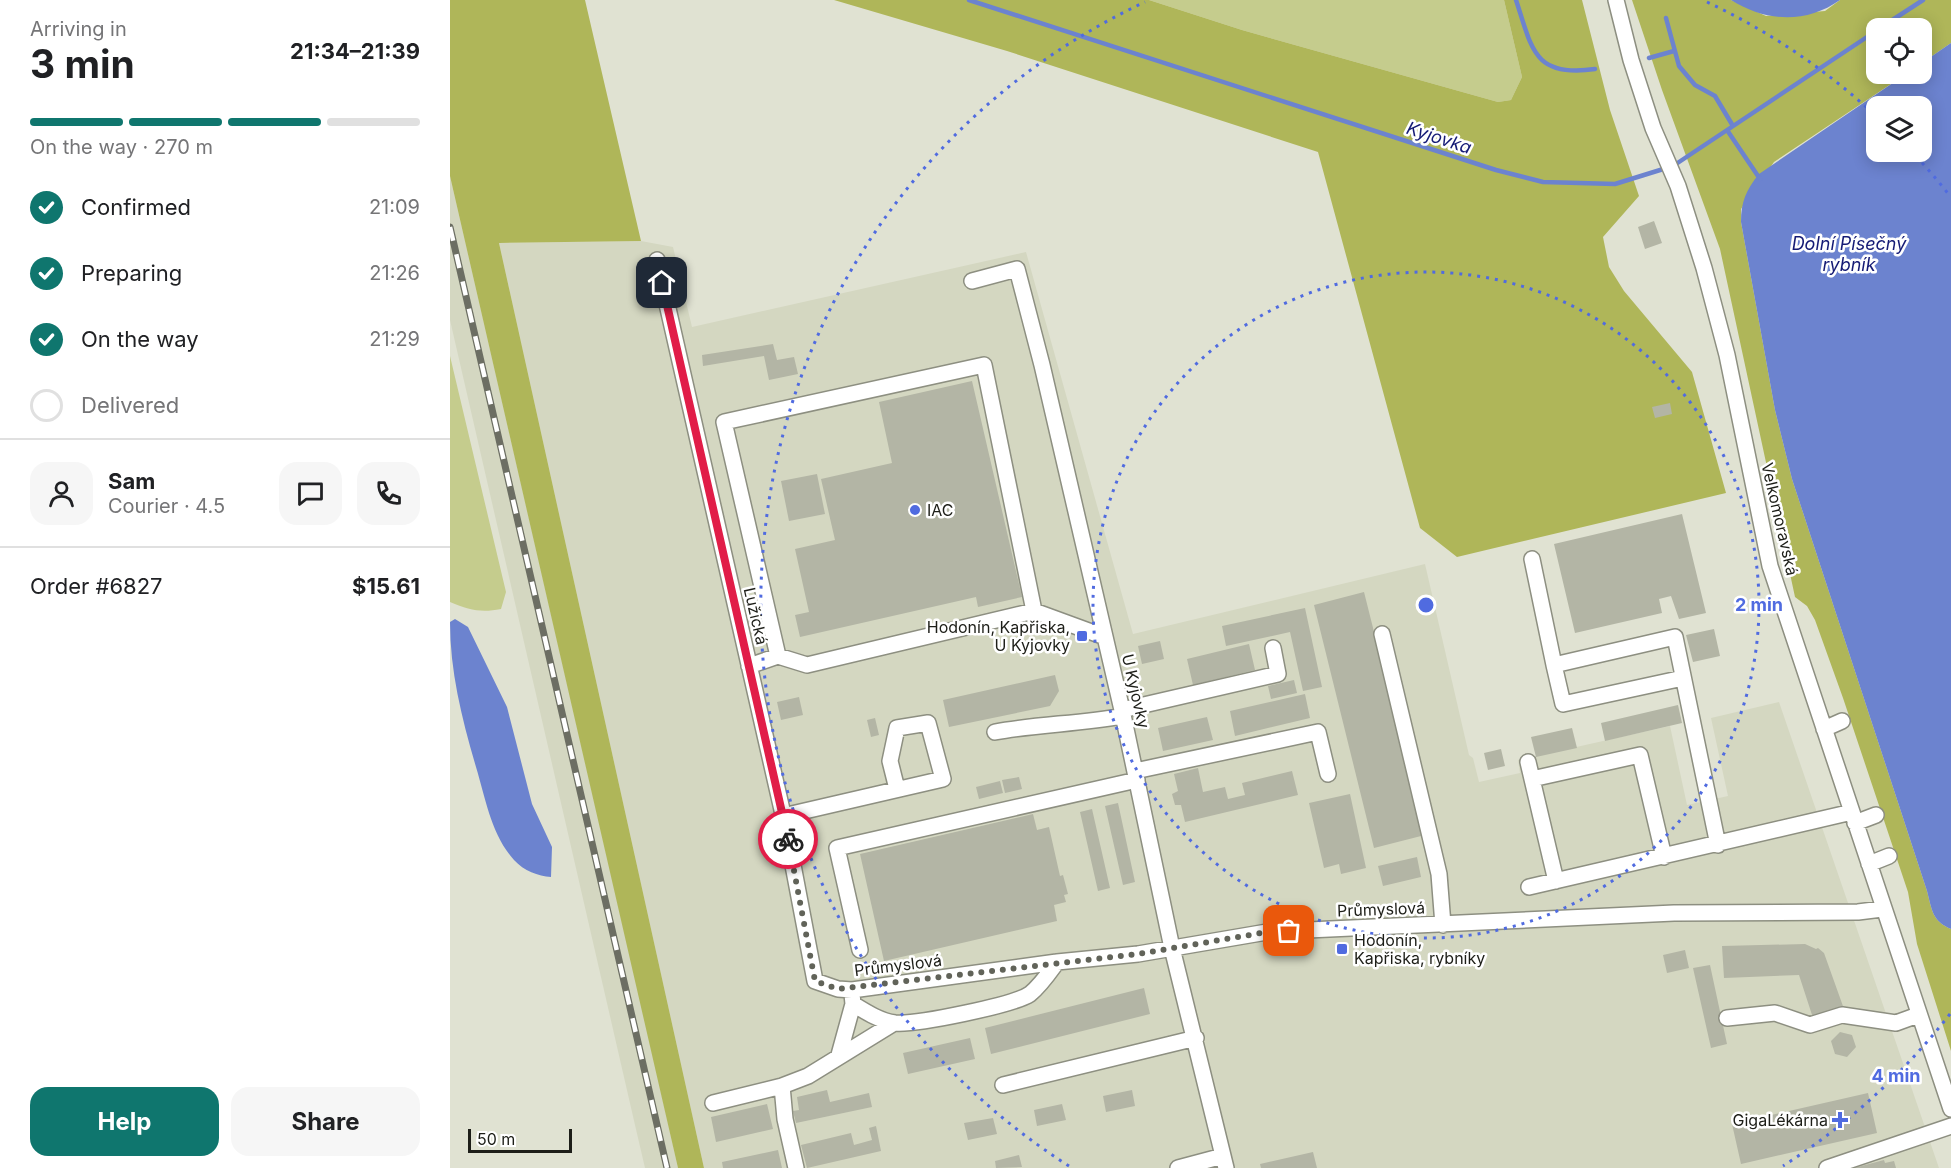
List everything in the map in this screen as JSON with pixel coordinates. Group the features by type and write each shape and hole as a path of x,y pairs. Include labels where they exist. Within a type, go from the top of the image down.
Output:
{"street":[{"name":"Velkomoravská","path":"1616,0 1631,60 1653,128 1678,186 1727,355 1770,566 1882,909 1951,1109"},
{"name":"Lužická","path":"657,260 783,816 815,981"},
{"name":"U Kyjovky","path":"972,281 1017,269 1042,365 1123,713 1172,948 1225,1162"},
{"path":"778,656 724,422 984,364 1035,610"},
{"path":"1532,559 1563,704 1683,678"},
{"path":"749,666 778,656 807,665 1035,610 1105,637"},
{"path":"1382,634 1439,874 1443,925"},
{"path":"1554,665 1675,637 1718,844"},
{"path":"995,732 1036,724 1094,722 1278,674 1273,648"},
{"path":"1824,729 1842,721"},
{"path":"783,816 943,779 928,723 897,728 890,761 897,789"},
{"path":"860,950 837,848 1318,732 1328,774"},
{"path":"1532,779 1640,755 1664,857"},
{"path":"1528,762 1556,881"},
{"path":"1529,887 1718,844 1876,815"},
{"path":"1869,864 1889,856"},
{"name":"Průmyslová","path":"815,981 852,997 1057,962 1138,954 1267,932 1674,913 1858,912 1882,909"},
{"path":"713,1103 782,1086 808,1076 894,1023 1017,1001 1040,985 1057,962"},
{"path":"839,1055 852,997 878,1018 894,1023"},
{"path":"1727,1018 1775,1013 1809,1025 1842,1015 1896,1023 1918,1015"},
{"path":"1003,1085 1196,1038"},
{"path":"782,1086 785,1119 796,1168"},
{"path":"1827,1168 1951,1126"},
{"path":"1178,1168 1225,1162"}],"shaded area":[{"path":"450,176 678,1168 645,1168 635,1125 450,320"},
{"path":"641,241 673,247 692,327 1026,252 1133,634 1425,564 1469,755 1473,758 1479,782 1520,773 1518,760 1670,726 1687,805 1728,796 1711,718 1779,702 1939,1168 704,1168 499,243"}],"green space":[{"path":"450,0 585,0 641,241 499,243 704,1168 678,1168 450,176"},
{"path":"834,0 1149,0 1242,30 1498,102 1511,100 1522,77 1504,0 1582,0 1610,110 1639,196 1603,237 1609,267 1624,291 1692,372 1726,493 1457,557 1420,528 1318,152 1007,51"},
{"path":"1149,0 1504,0 1522,77 1511,100 1498,102 1242,30"},
{"path":"1632,0 1731,0 1766,16 1825,11 1840,0 1951,0 1951,43 1932,56 1932,18 1866,18 1866,84 1891,84 1873,96 1866,96 1866,101 1774,162 1741,209 1741,222 1775,410 1792,479 1932,909 1936,918 1951,929 1951,1051 1917,944 1908,892 1843,698 1815,620 1807,606 1795,597 1720,249"},
{"path":"450,356 506,592 501,609 475,610 450,602"}],"water":[{"path":"1731,0 1840,0 1814,13 1786,17 1758,13"},
{"name":"Dolní Písečný rybník","path":"1951,43 1951,929 1936,918 1932,909 1792,479 1775,410 1741,222 1745,196 1759,174 1866,101 1866,162 1932,162 1932,96 1874,96 1891,84 1932,84 1932,56"},
{"path":"455,619 468,627 507,707 532,804 552,847 551,877 531,872 514,860 500,839 490,816 458,695 452,659 450,622"}],"building":[{"path":"1654,221 1662,243 1645,249 1638,227"},
{"path":"773,344 777,360 794,357 798,374 769,380 764,356 703,366 702,355"},
{"name":"IAC","path":"972,381 1022,597 978,607 976,597 800,637 795,615 809,612 795,549 835,540 821,479 892,463 879,402"},
{"path":"1670,403 1672,414 1655,418 1652,407"},
{"path":"817,474 825,514 789,521 781,481"},
{"path":"1682,514 1706,613 1679,619 1671,596 1659,599 1662,613 1575,633 1554,544"},
{"path":"1364,592 1425,835 1374,848 1314,605"},
{"path":"1305,608 1322,687 1303,691 1290,632 1226,646 1222,626"},
{"path":"1714,629 1720,656 1693,662 1686,635"},
{"path":"1160,641 1164,659 1142,664 1138,646"},
{"path":"1249,644 1255,670 1193,685 1187,659"},
{"path":"1055,675 1059,691 1050,706 949,727 943,700"},
{"path":"1294,680 1297,693 1271,699 1268,686"},
{"path":"1305,694 1310,718 1235,736 1230,711"},
{"path":"799,697 803,715 781,720 777,702"},
{"path":"1678,705 1682,723 1605,741 1601,723"},
{"path":"1207,717 1213,740 1163,751 1158,728"},
{"path":"875,718 879,735 871,737 867,720"},
{"path":"1572,728 1577,748 1536,757 1531,737"},
{"path":"1501,749 1505,766 1488,770 1484,753"},
{"path":"1198,768 1203,792 1225,787 1228,799 1245,795 1242,783 1292,771 1298,795 1185,822 1181,805 1175,805 1172,794 1178,791 1174,774"},
{"path":"1019,777 1022,789 1005,793 1002,780"},
{"path":"1000,781 1003,793 979,799 976,787"},
{"path":"1350,794 1366,868 1341,874 1339,864 1324,868 1309,803"},
{"path":"1118,803 1135,882 1123,885 1105,806"},
{"path":"1092,809 1110,888 1098,891 1080,812"},
{"path":"1033,814 1037,830 1049,827 1060,876 1063,875 1068,894 1064,895 1066,902 1054,905 1057,921 884,961 860,854"},
{"path":"1417,857 1421,877 1383,886 1378,866"},
{"path":"1805,944 1818,948 1824,953 1844,1009 1813,1018 1799,975 1724,978 1722,946"},
{"path":"1685,950 1689,968 1667,973 1663,955"},
{"path":"1710,965 1727,1044 1711,1048 1693,968"},
{"path":"1144,988 1150,1014 991,1054 985,1028"},
{"path":"1840,1032 1852,1035 1856,1047 1847,1057 1835,1054 1831,1041"},
{"path":"970,1038 975,1059 908,1074 903,1053"},
{"path":"827,1090 830,1102 869,1093 872,1107 796,1123 793,1111 799,1110 797,1097"},
{"path":"1132,1090 1135,1106 1106,1112 1103,1096"},
{"path":"1868,1093 1877,1133 1741,1164 1732,1124"},
{"path":"767,1104 773,1129 716,1142 711,1117"},
{"path":"1062,1104 1066,1120 1037,1126 1034,1110"},
{"path":"993,1118 997,1134 968,1140 964,1123"},
{"path":"876,1126 881,1151 807,1168 801,1145 851,1133 854,1145 872,1140 869,1128"},
{"path":"778,1150 782,1168 723,1168 722,1162"},
{"path":"1313,1152 1317,1168 1261,1168 1260,1164"},
{"path":"1019,1155 1022,1167 996,1168 995,1161"},
{"path":"1884,1160 1885,1163 1894,1161 1896,1168 1854,1168"}],"waterway":[{"name":"Kyjovka","path":"969,0 1496,170 1543,182 1615,184 1673,166 1866,38"},
{"path":"1516,0 1532,45 1538,56 1547,64 1559,69 1574,71 1595,69"},
{"name":"Kyjovka","path":"1895,18 1923,0"},
{"path":"1666,18 1679,66 1695,85 1715,96 1733,126"},
{"path":"1649,58 1674,51"},
{"path":"1727,130 1760,179"}],"railway":[{"path":"450,227 667,1168"}],"way so far":[{"path":"788,839 815,981 838,989 852,990 1057,962 1138,954 1267,932 1289,931"}],"place":[{"name":"IAC","path":"915,510"},
{"name":"Hodonín, Kapřiska, U Kyjovky","path":"1082,636"},
{"name":"Hodonín, Kapřiska, rybníky","path":"1342,949"},
{"name":"GigaLékárna","path":"1840,1120"}],"route":[{"path":"662,283 788,839"}]}
